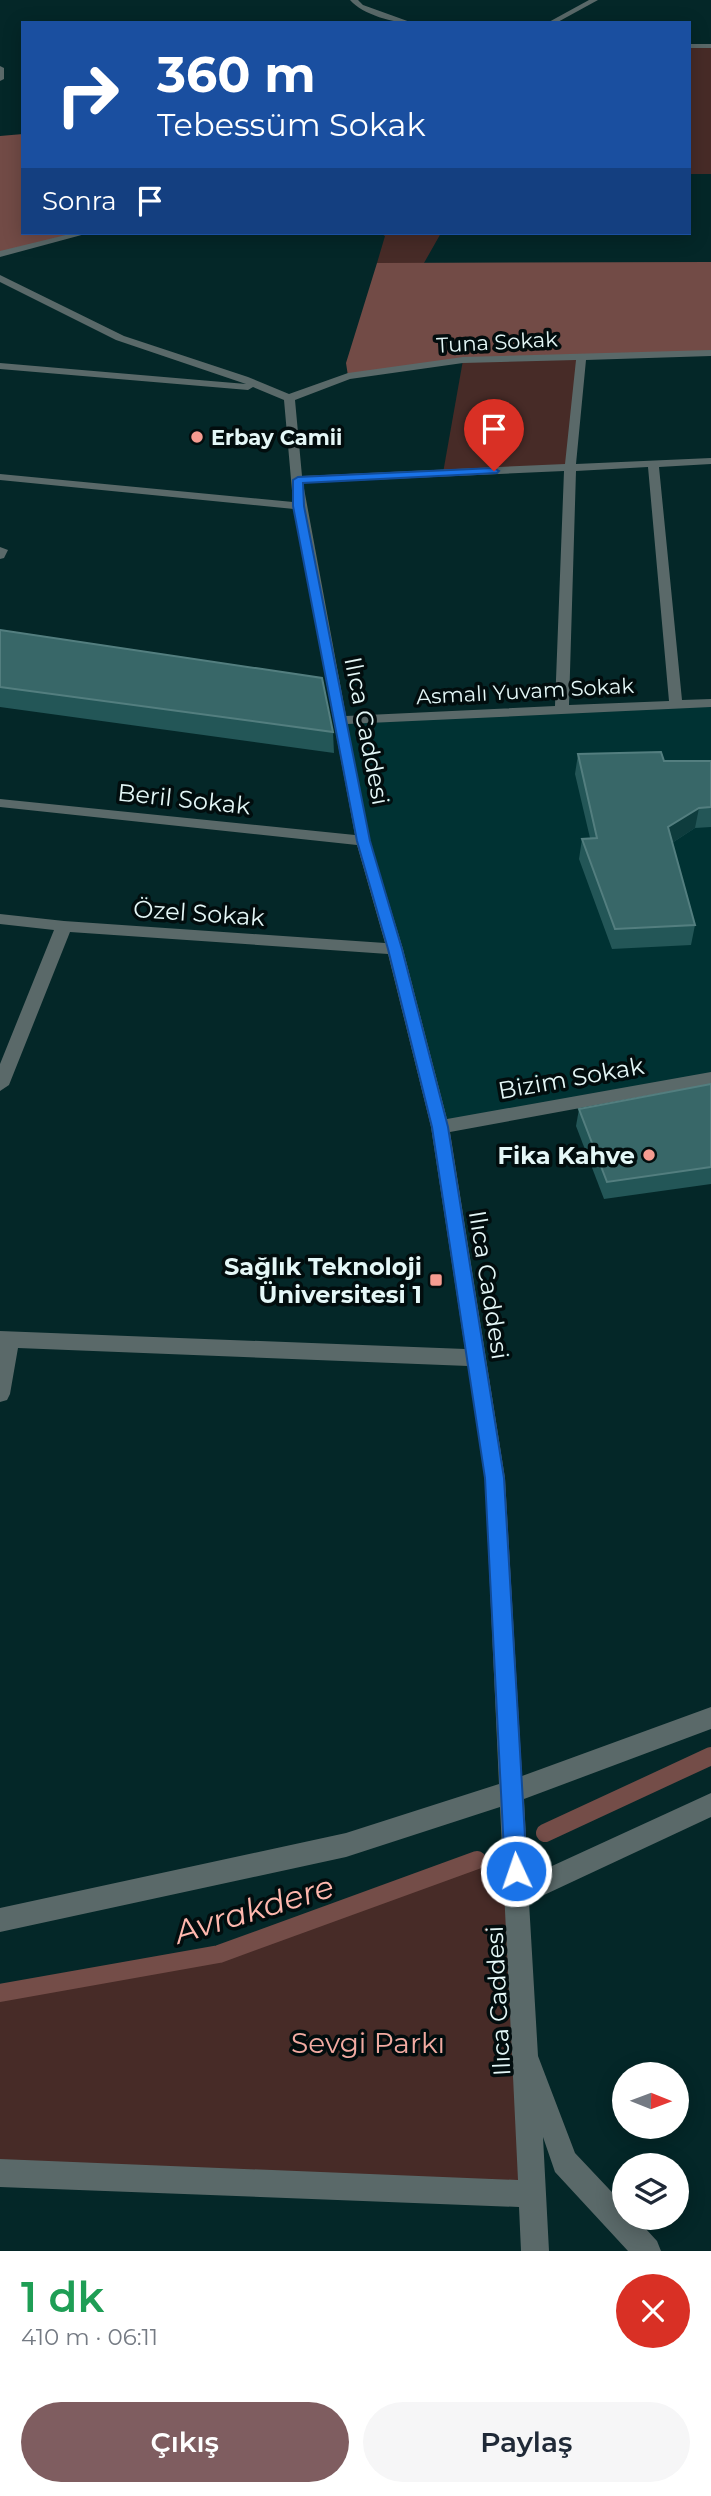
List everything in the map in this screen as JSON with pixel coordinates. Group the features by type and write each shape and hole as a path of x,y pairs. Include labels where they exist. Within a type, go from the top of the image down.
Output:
{"street":[{"path":"354,0 360,7 404,21"},
{"path":"554,21 594,0"},
{"path":"691,46 711,46"},
{"path":"0,68 0,79"},
{"path":"0,254 76,235"},
{"path":"0,278 120,338 281,394"},
{"name":"Tuna Sokak","path":"281,394 348,376 463,360 711,353"},
{"path":"562,710 570,467 581,357"},
{"path":"0,366 281,394"},
{"name":"Ilıca Caddesi","path":"281,394 298,480 299,506 326,691 341,720 363,841 395,949 440,1127 495,1478 535,2251"},
{"path":"298,480 711,461"},
{"path":"653,464 676,705"},
{"path":"0,477 299,506"},
{"name":"Asmalı Yuvam Sokak","path":"341,720 711,703"},
{"name":"Beril Sokak","path":"0,803 363,841"},
{"name":"Özel Sokak","path":"0,919 64,926 395,949"},
{"path":"0,1085 64,926"},
{"name":"Bizim Sokak","path":"440,1127 711,1078"},
{"path":"0,1394 5,1339 476,1357"},
{"path":"0,1920 346,1844 511,1792 711,1718"},
{"path":"517,1895 711,1805"},
{"path":"526,2050 565,2162 647,2251"},
{"path":"0,2174 532,2194"}],"shaded area":[{"path":"21,134 21,235 76,235 0,254 0,136"},
{"path":"711,262 711,353 463,360 348,376 346,363 377,263"},
{"path":"711,703 711,1078 440,1127 363,841 340,720"}],"green space":[{"path":"691,46 711,46 711,174 691,174"},
{"path":"440,235 424,263 377,263 385,236"},
{"path":"581,357 570,467 443,473 463,360"},
{"name":"Sevgi Parkı","path":"515,1848 532,2194 0,2173 0,1993 219,1954"}],"building":[{"path":"0,630 322,678 333,732 0,687"},
{"path":"661,752 664,761 711,761 711,807 699,808 668,827 695,925 615,929 582,839 597,838 578,754"},
{"name":"Fika Kahve","path":"711,1084 711,1167 607,1182 579,1109"}],"waterway":[{"name":"Avrakdere","path":"545,1833 711,1756"},
{"name":"Avrakdere","path":"0,1993 219,1954 477,1860"}],"place":[{"name":"Erbay Camii","path":"197,437"},
{"name":"Fika Kahve","path":"649,1155"},
{"name":"Sağlık Teknoloji Üniversitesi 1","path":"436,1280"}],"route":[{"path":"494,471 298,480 299,506 363,841 395,949 440,1127 448,1178 495,1478 516,1871"}]}
